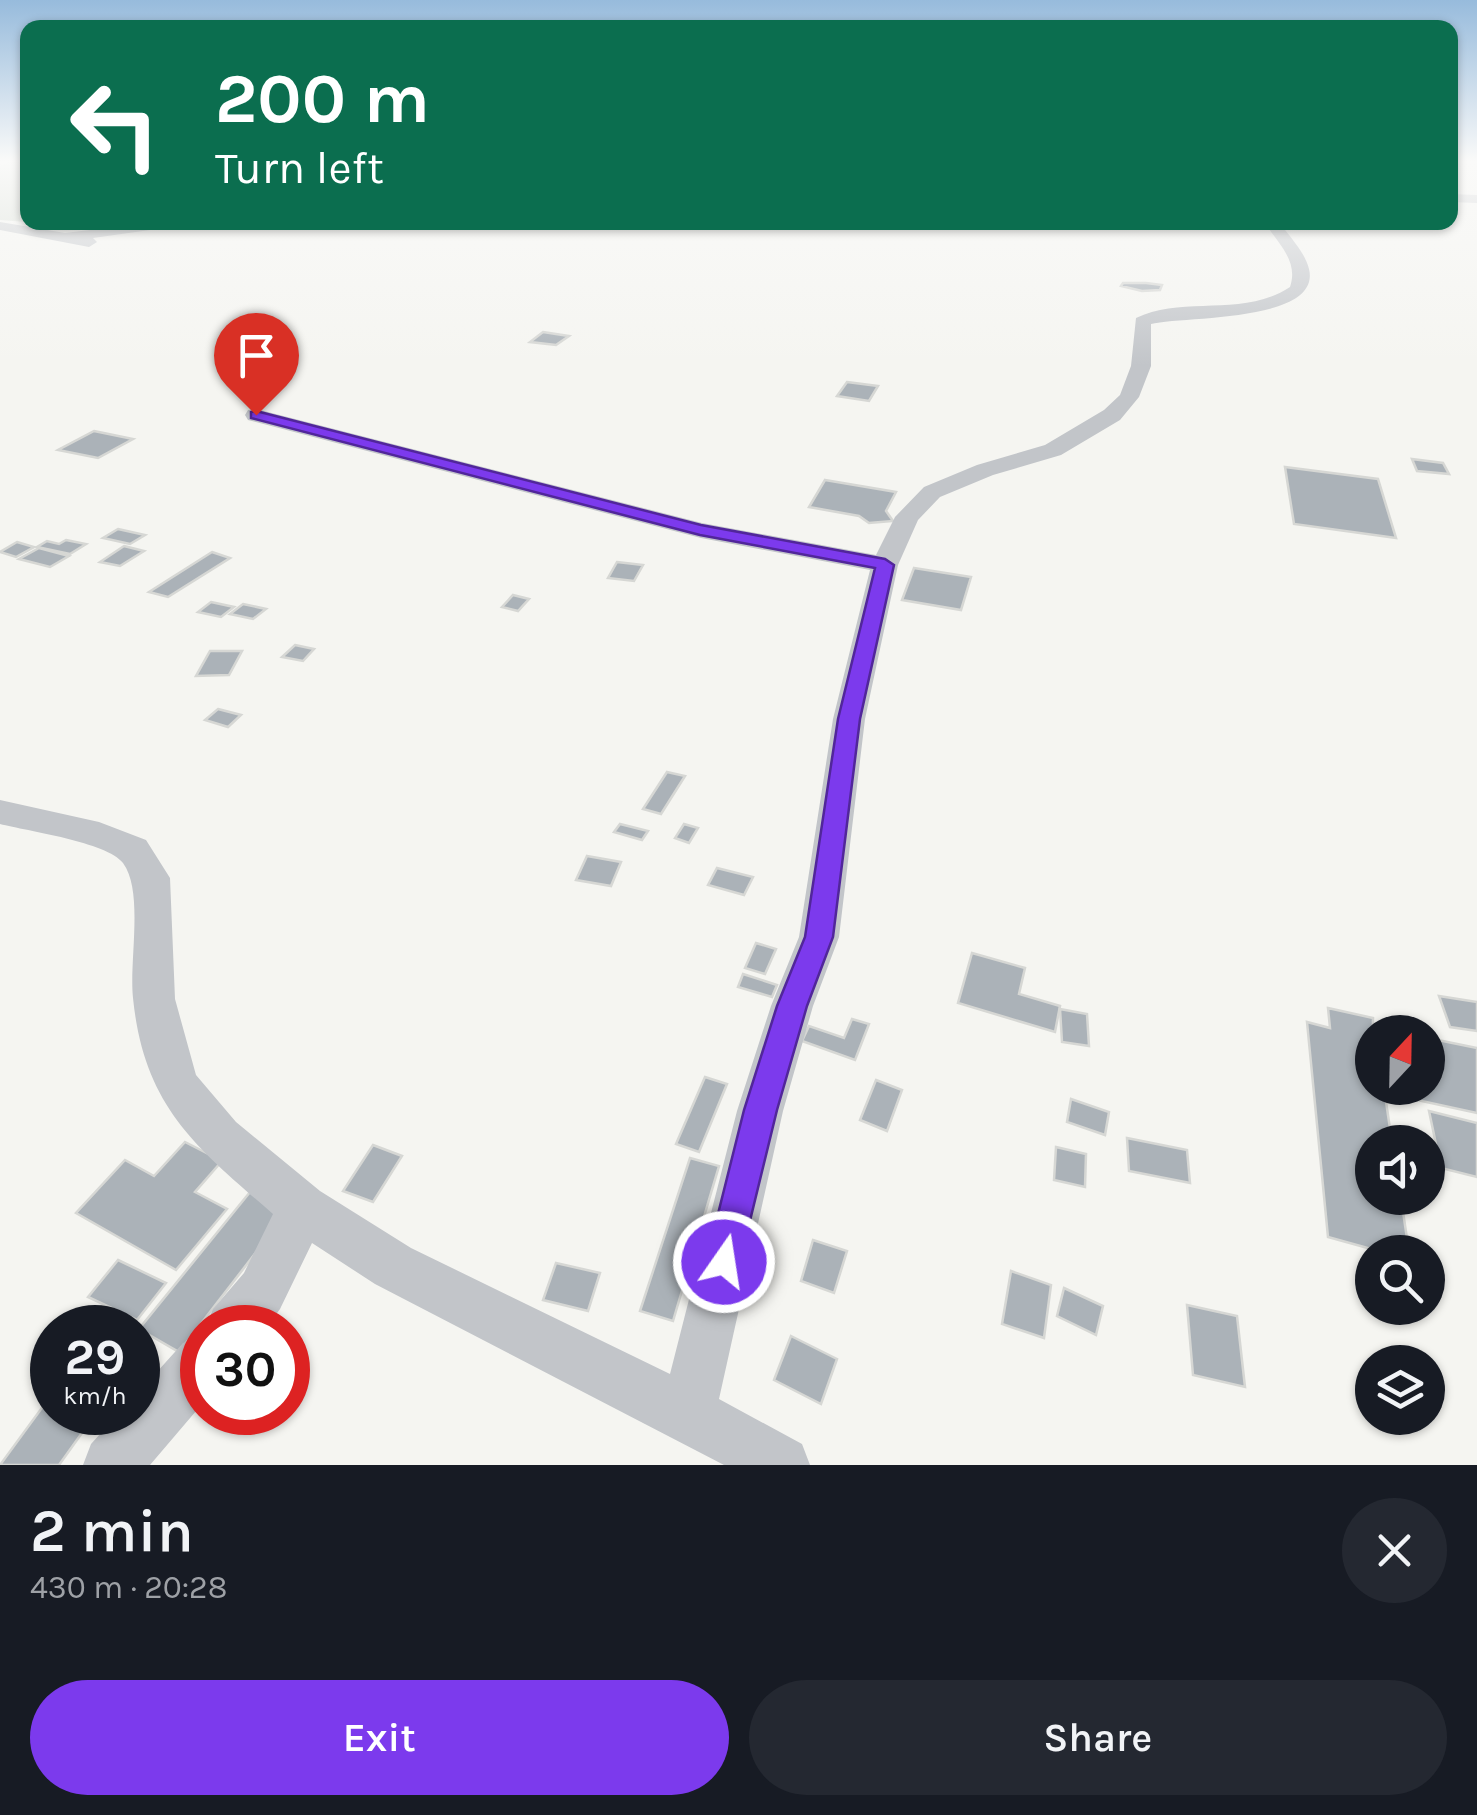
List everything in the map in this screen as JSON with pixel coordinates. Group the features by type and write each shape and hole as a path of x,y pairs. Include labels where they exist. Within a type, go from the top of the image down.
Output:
{"street":[{"path":"27,230 91,242"},
{"path":"67,236 124,230"},
{"path":"688,1413 760,1110 792,1006 819,937 849,719 885,565 907,518 932,492 986,470 1053,450 1112,416 1129,397 1142,366 1142,322 1154,317 1226,312 1272,302 1296,291 1303,279 1300,264 1276,230"},
{"path":"256,415 700,530 885,565"},
{"path":"0,812 99,835 133,849 150,878 154,999 176,1085 219,1137 302,1208 394,1266 688,1413 781,1465"},
{"path":"251,1305 262,1291 302,1208"},
{"path":"112,1465 180,1387"}],"building":[{"path":"1162,285 1160,290 1142,291 1121,286"},
{"path":"543,332 569,336 556,345 530,342"},
{"path":"847,382 878,386 869,401 837,396"},
{"path":"94,431 133,439 98,458 58,450"},
{"path":"1412,459 1443,463 1449,474 1417,471"},
{"path":"1285,467 1378,479 1396,538 1294,524"},
{"path":"825,480 896,492 886,511 893,521 869,523 859,516 809,507"},
{"path":"118,529 145,535 130,544 103,538"},
{"path":"66,540 86,544 70,554 37,547 47,541 59,544"},
{"path":"17,542 34,547 16,557 0,552"},
{"path":"124,546 144,551 120,566 100,562"},
{"path":"39,548 69,556 50,567 19,559"},
{"path":"212,552 230,558 168,597 149,592"},
{"path":"617,562 643,565 634,581 608,578"},
{"path":"914,568 971,577 961,610 902,600"},
{"path":"513,595 529,599 518,611 502,607"},
{"path":"211,602 234,607 221,617 198,612"},
{"path":"243,604 266,609 253,619 230,614"},
{"path":"295,645 314,649 303,661 282,657"},
{"path":"210,651 242,651 229,675 196,676"},
{"path":"218,709 241,715 228,727 205,720"},
{"path":"667,772 685,776 661,814 643,809"},
{"path":"620,824 648,831 642,840 614,832"},
{"path":"684,824 698,828 689,843 675,838"},
{"path":"587,856 621,862 611,886 576,880"},
{"path":"717,868 753,877 744,895 708,885"},
{"path":"756,943 776,949 765,974 745,968"},
{"path":"972,953 1025,968 1019,994 1060,1006 1055,1032 958,1003"},
{"path":"743,974 777,985 772,997 738,987"},
{"path":"1439,996 1477,1002 1477,1031 1450,1027"},
{"path":"1328,1008 1360,1015 1355,1015 1355,1105 1387,1105 1389,1125 1355,1125 1355,1215 1404,1215 1406,1235 1355,1235 1355,1244 1328,1237 1307,1022 1330,1028"},
{"path":"1060,1009 1087,1014 1089,1046 1062,1042"},
{"path":"852,1019 869,1024 855,1060 802,1041 809,1026 844,1038"},
{"path":"1445,1041 1477,1048 1477,1113 1440,1105 1445,1105"},
{"path":"705,1077 727,1084 699,1152 676,1144"},
{"path":"876,1080 902,1090 887,1131 860,1120"},
{"path":"1071,1099 1109,1112 1105,1135 1067,1122"},
{"path":"1429,1111 1477,1123 1477,1177 1445,1169 1445,1125 1432,1125"},
{"path":"1127,1138 1187,1150 1190,1183 1129,1171"},
{"path":"185,1142 222,1161 195,1192 227,1209 176,1270 76,1213 125,1160 154,1176"},
{"path":"373,1145 402,1156 373,1202 343,1191"},
{"path":"1056,1147 1086,1154 1085,1187 1054,1180"},
{"path":"690,1158 719,1166 673,1321 640,1311"},
{"path":"250,1192 288,1211 215,1305 180,1305 179,1352 160,1341 158,1305"},
{"path":"813,1240 847,1251 834,1293 801,1281"},
{"path":"118,1260 166,1283 149,1305 105,1305 88,1297"},
{"path":"556,1263 600,1273 588,1311 543,1300"},
{"path":"1011,1271 1051,1285 1044,1338 1002,1324"},
{"path":"1064,1288 1103,1306 1096,1335 1057,1316"},
{"path":"1187,1305 1237,1316 1245,1387 1193,1375"},
{"path":"791,1336 837,1359 821,1404 774,1380"},
{"path":"30,1424 30,1435 81,1435 59,1465 0,1465"}],"route":[{"path":"256,415 700,530 885,565 849,719 819,937 792,1006 760,1110 724,1262"}]}
